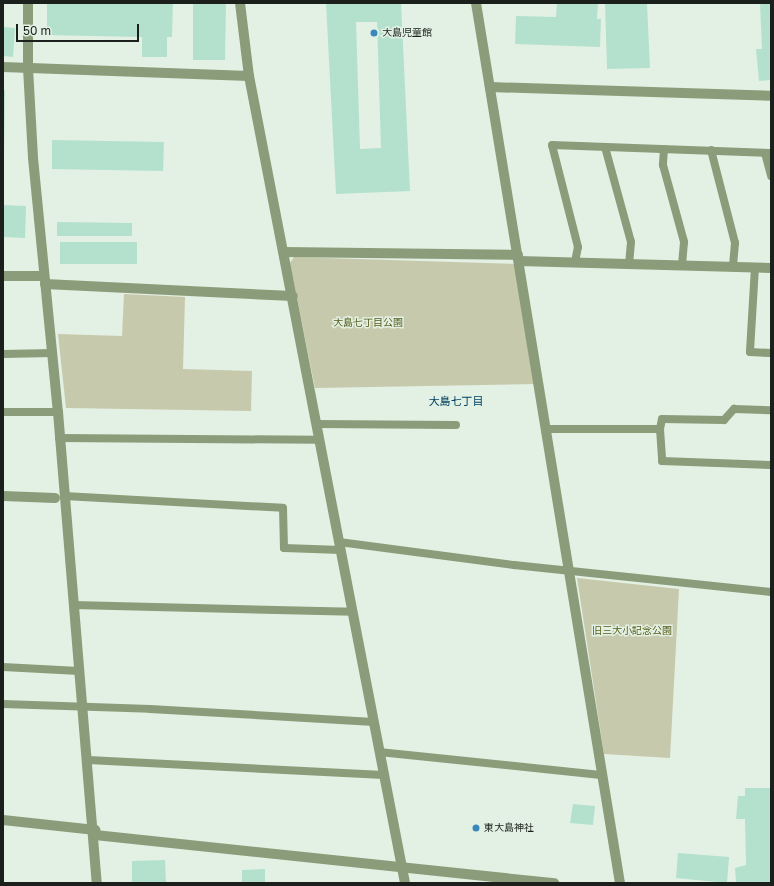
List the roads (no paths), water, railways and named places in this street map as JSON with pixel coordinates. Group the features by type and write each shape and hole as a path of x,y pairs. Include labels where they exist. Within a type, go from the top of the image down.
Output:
{"street":[{"path":"28,3 28,68 45,280 58,412 59,497 73,605 95,832 97,883"},
{"path":"240,3 249,76 293,296 319,440 405,883"},
{"path":"476,3 547,429 601,775 620,883"},
{"path":"3,67 249,76"},
{"path":"490,87 771,96"},
{"path":"284,252 518,258 575,262 771,268"},
{"path":"3,276 293,296"},
{"path":"3,496 59,497"},
{"path":"3,820 95,832 555,883"}],"lane":[{"path":"575,262 578,247 552,145 768,153 771,176"},
{"path":"605,147 630,242 629,264"},
{"path":"664,149 663,165 684,242 682,265"},
{"path":"711,150 735,243 733,267"},
{"path":"755,267 750,352 771,353"},
{"path":"3,354 53,353"},
{"path":"771,410 734,409 724,420 662,420 660,429 662,461 771,465"},
{"path":"3,412 58,412"},
{"path":"316,424 456,425"},
{"path":"547,429 660,429"},
{"path":"59,438 319,440"},
{"path":"59,497 283,508 284,548 340,546 771,592"},
{"path":"73,605 352,612"},
{"path":"3,667 79,672"},
{"path":"3,704 374,722"},
{"path":"380,752 601,775"},
{"path":"88,760 384,775"}],"place":[{"name":"大島児童館","path":"374,33"},
{"name":"東大島神社","path":"476,828"}],"district":[{"name":"大島七丁目","path":"456,401"}],"park label":[{"name":"大島七丁目公園","path":"368,323"},
{"name":"旧三大小記念公園","path":"632,631"}]}
